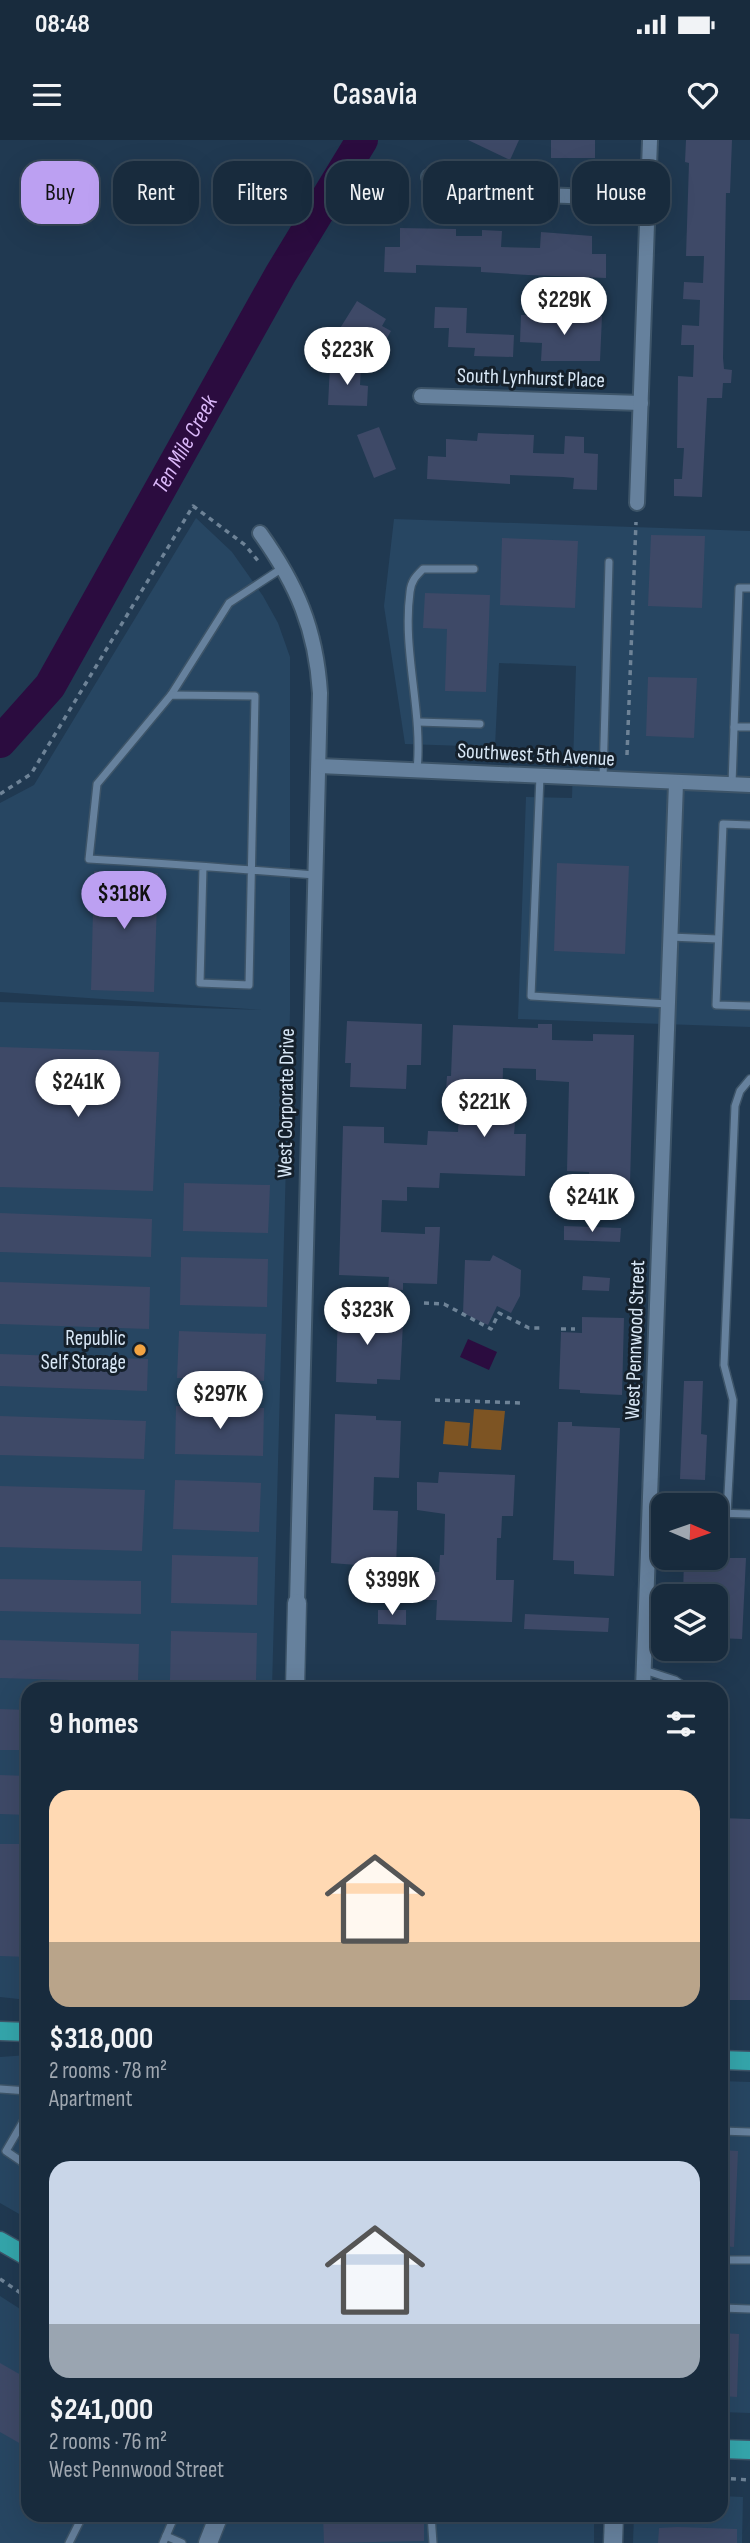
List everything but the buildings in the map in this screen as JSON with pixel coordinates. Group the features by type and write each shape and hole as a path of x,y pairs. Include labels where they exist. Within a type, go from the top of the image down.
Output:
{"main road":[{"path":"0,2031 21,2032"},
{"path":"728,2060 750,2061"},
{"path":"0,2241 21,2253"},
{"path":"728,2449 750,2450"}],"street":[{"path":"649,161 650,140"},
{"path":"637,503 647,224"},
{"name":"South Lynhurst Place","path":"421,396 640,403"},
{"name":"West Corporate Drive","path":"261,533 284,567 300,598 318,663 319,766 295,1682"},
{"name":"Southwest 5th Avenue","path":"319,766 750,785"},
{"name":"West Pennwood Street","path":"656,1493 676,783"},
{"name":"West Pennwood Street","path":"643,1682 652,1570"},
{"path":"208,2543 216,2522"},
{"path":"613,2543 614,2522"}],"lane":[{"path":"603,779 609,562"},
{"path":"284,567 229,603 171,695 97,784 89,859 315,875"},
{"path":"417,771 418,722 409,623 410,590 414,578 424,569 474,569"},
{"path":"732,785 740,588 750,588"},
{"path":"171,695 255,696 249,985 200,983 203,867"},
{"path":"418,722 480,723"},
{"path":"734,727 750,727"},
{"path":"540,776 531,996 668,1004"},
{"path":"750,825 723,824 716,1005 750,1006"},
{"path":"670,937 718,939"},
{"path":"728,1495 733,1400 724,1365 735,1106 740,1091 750,1079"},
{"path":"728,1514 750,1514"},
{"path":"644,1670 678,1682"},
{"path":"0,2089 21,2090"},
{"path":"21,2124 3,2152 21,2162"},
{"path":"728,2131 750,2132"},
{"path":"728,2260 750,2260"},
{"path":"728,2308 750,2309"},
{"path":"69,2543 80,2522"},
{"path":"172,2522 165,2540 182,2543"},
{"path":"432,2522 433,2543"}],"path":[{"path":"0,794 31,774 194,506 245,545 259,562"},
{"path":"627,755 636,522"},
{"path":"424,1303 444,1304 491,1329 499,1313 528,1328 541,1328"},
{"path":"561,1329 575,1329"},
{"path":"435,1400 523,1403"},
{"path":"0,2279 21,2293"},
{"path":"728,2478 750,2480"}],"shaded area":[{"name":"Republic Self Storage","path":"196,518 232,552 263,596 278,623 290,657 290,1011 272,1682 21,1682 21,1999 0,1997 0,1002 262,1010 0,992 0,803 34,785"},
{"path":"394,519 750,531 750,1027 518,1019 526,797 572,798 576,666 499,663 495,747 405,744 384,606"},
{"path":"468,1339 497,1352 489,1370 460,1357"},
{"path":"474,1409 505,1411 501,1450 471,1448"},
{"path":"445,1421 470,1423 468,1446 443,1444"},
{"path":"21,2056 21,2215 0,2203 0,2057"},
{"path":"728,2081 750,2082 750,2413 728,2412"},
{"path":"0,2296 21,2310 21,2522 594,2522 594,2543 0,2543"},
{"path":"728,2496 743,2497 742,2543 633,2543 634,2522 728,2522"}],"waterway":[{"name":"Ten Mile Creek","path":"0,742 50,686 280,275 362,140"}],"place":[{"name":"Republic Self Storage","path":"140,1350"}]}
